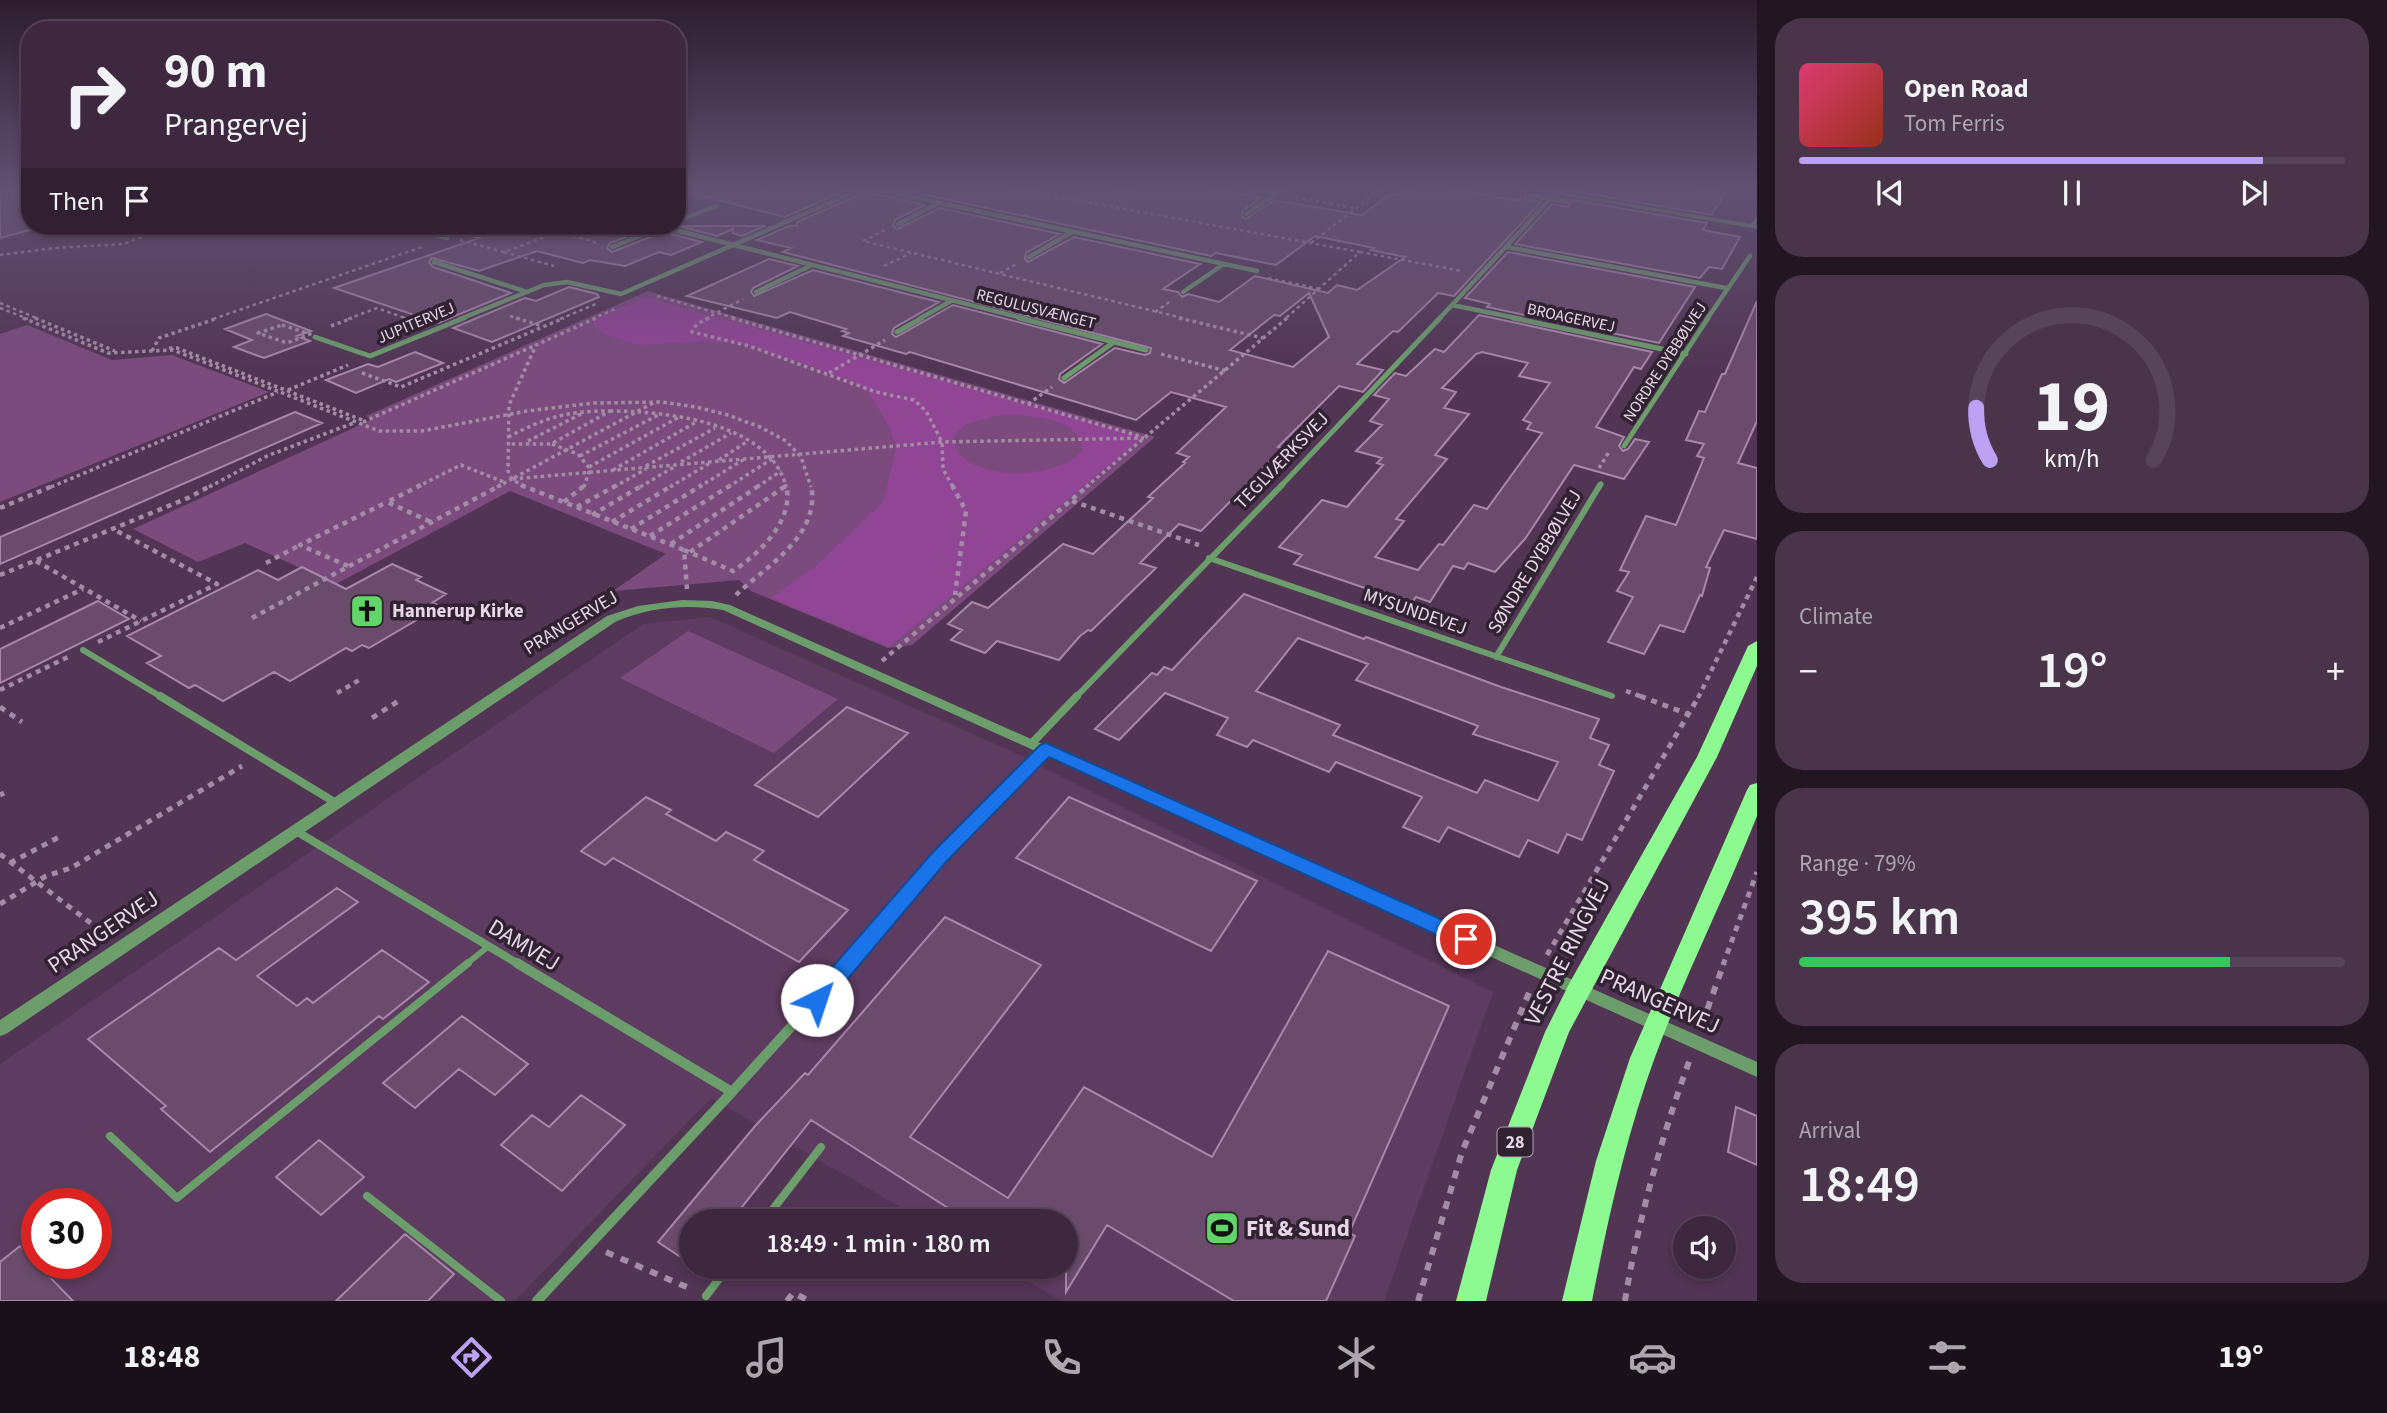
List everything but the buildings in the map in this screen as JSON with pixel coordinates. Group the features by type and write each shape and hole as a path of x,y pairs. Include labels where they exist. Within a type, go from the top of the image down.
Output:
{"main road":[{"name":"VESTRE RINGVEJ","path":"1471,1301 1504,1170 1558,1032 1578,989 1707,757 1757,646"},
{"path":"1577,1301 1597,1204 1656,1024 1757,790"}],"street":[{"path":"621,294 726,247"},
{"name":"REGULUSVÆNGET","path":"742,247 1146,351"},
{"path":"1029,257 1047,247"},
{"path":"1142,247 1258,271"},
{"path":"1507,247 1726,288"},
{"name":"TEGLVÆRKSVEJ","path":"1040,745 1209,558 1507,247"},
{"name":"NORDRE DYBBØLVEJ","path":"1624,446 1686,354 1726,288 1750,256"},
{"name":"JUPITERVEJ","path":"434,262 525,291"},
{"path":"1183,292 1224,264"},
{"path":"757,292 813,265"},
{"name":"JUPITERVEJ","path":"312,335 370,356 525,291 567,282 621,294"},
{"name":"REGULUSVÆNGET","path":"897,332 952,301"},
{"name":"BROAGERVEJ","path":"1452,305 1686,354"},
{"name":"REGULUSVÆNGET","path":"1064,378 1114,342"},
{"name":"SØNDRE DYBBØLVEJ","path":"1496,657 1601,484"},
{"name":"MYSUNDEVEJ","path":"1209,558 1612,696"},
{"name":"PRANGERVEJ","path":"0,1029 611,620 631,610 708,603 726,607 1040,745 1757,1070"},
{"path":"83,650 336,803"},
{"path":"537,1301 802,1016 1040,745"},
{"name":"DAMVEJ","path":"296,831 732,1092"}],"lane":[{"path":"110,1136 177,1198 489,946"},
{"path":"773,1209 821,1147"},
{"path":"367,1196 501,1301"},
{"path":"706,1296 719,1279"}],"path":[{"path":"0,255 81,247"},
{"path":"153,350 159,338 422,247"},
{"path":"482,247 556,267"},
{"path":"504,252 518,247"},
{"path":"887,247 1264,338"},
{"path":"1331,247 1479,274"},
{"path":"871,671 954,596 1264,338 1360,252"},
{"path":"1258,271 1258,276 1320,289"},
{"path":"632,289 1145,438"},
{"path":"757,292 697,324 692,332 749,346 876,392 914,400 926,411 942,442 943,469 966,512 954,596"},
{"path":"344,367 401,387 621,294"},
{"path":"0,305 108,353 177,348 365,421"},
{"path":"0,575 188,499 267,456 365,421 623,305"},
{"path":"312,335 282,325 258,333 287,343 312,335 377,308 435,329"},
{"path":"484,308 542,327"},
{"path":"829,373 897,332"},
{"path":"508,437 547,417 587,411 638,411 680,416 732,433 771,458 787,485 787,503 776,532 752,560 733,571 524,487 512,479 508,471 507,415 536,345"},
{"path":"153,350 173,350 379,431 415,433 583,403 655,402 742,419 777,436 800,454 812,484 811,517 791,547 741,590 726,607"},
{"path":"1146,351 1226,370"},
{"path":"0,508 370,356"},
{"path":"1028,404 1064,378"},
{"path":"252,618 655,402"},
{"path":"526,442 587,411"},
{"path":"551,444 610,411"},
{"path":"580,456 660,414"},
{"path":"589,470 680,416"},
{"path":"612,471 697,421"},
{"path":"577,508 716,427"},
{"path":"592,515 732,433"},
{"path":"512,479 589,470 612,471 942,442 1145,438"},
{"path":"612,523 748,441"},
{"path":"1601,484 1592,481 1614,443 1624,446"},
{"path":"508,444 551,444 580,456 589,470 586,485 577,495 563,503"},
{"path":"649,537 771,458"},
{"path":"631,530 745,459"},
{"path":"266,563 461,465 505,482"},
{"path":"670,545 781,471"},
{"path":"687,551 787,485"},
{"path":"1071,501 1216,551"},
{"path":"387,502 431,522"},
{"path":"0,690 217,584 113,529"},
{"path":"300,545 348,566"},
{"path":"687,551 688,603"},
{"path":"35,561 141,621"},
{"path":"1559,930 1690,715 1757,577"},
{"path":"0,628 84,588"},
{"path":"337,693 361,679"},
{"path":"1612,696 1623,690 1690,715"},
{"path":"372,718 400,700"},
{"path":"0,707 22,722"},
{"path":"0,904 35,883 71,868 258,756"},
{"path":"10,863 61,836"},
{"path":"0,855 122,947"},
{"path":"1710,998 1757,872"},
{"path":"1418,1301 1462,1152 1519,1014"},
{"path":"1625,1301 1629,1268 1678,1089"},
{"path":"590,1244 706,1296"},
{"path":"788,1301 793,1293 810,1301"}],"shaded area":[{"path":"648,291 1155,437 912,645 888,648 751,591 739,580 613,591 666,554 510,491 336,584 245,543 198,562 133,529 373,419 366,416"},
{"path":"645,297 1140,436 1141,439 889,647 771,598 816,566 883,502 896,449 890,428 869,393 860,386 812,366 743,344 707,341 639,345 604,334 594,326 595,319","holes":["1001,415 1038,417 1063,424 1079,439 1082,451 1069,461 1050,469 1007,473 969,462 958,450 954,435 966,424"]},
{"path":"27,325 112,360 172,355 269,392 0,502 0,334"},
{"path":"710,617 1011,751 1493,992 1384,1301 1062,1301 1024,1279 1078,1279 1078,1209 904,1209 711,1098 515,1301 0,1301 0,1064 643,624"},
{"path":"688,631 838,699 774,753 620,678"}],"place":[{"name":"Hannerup Kirke","path":"367,611"},
{"name":"Fit & Sund","path":"1222,1228"}],"route":[{"path":"817,1000 939,858 1046,749 1466,939"}]}
